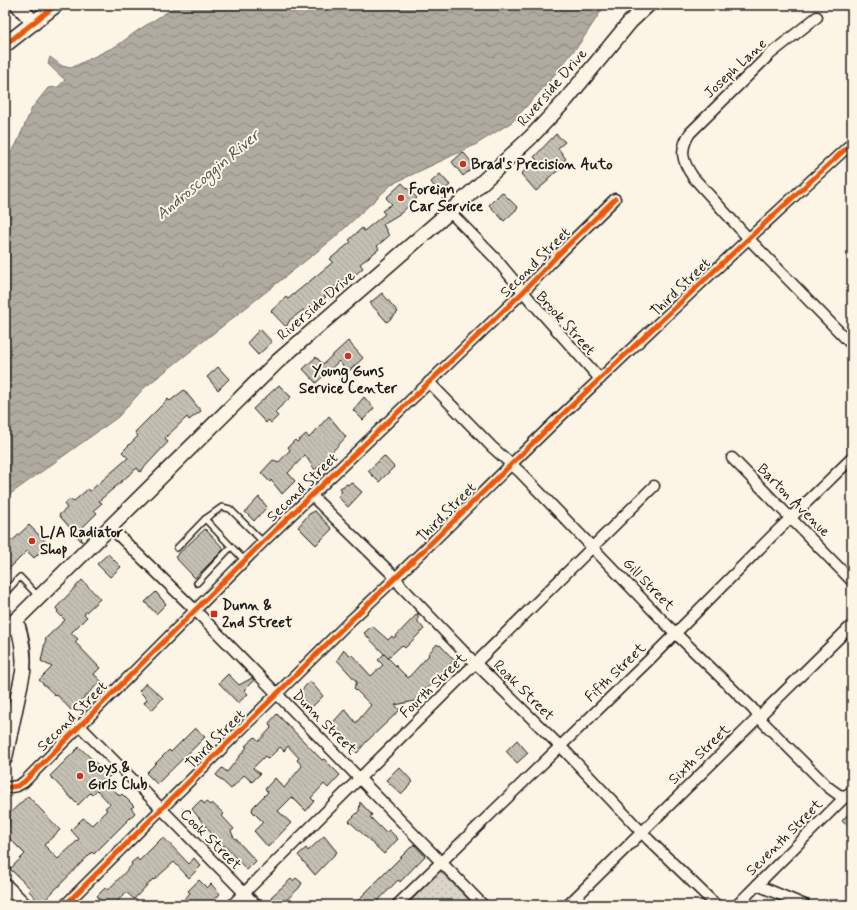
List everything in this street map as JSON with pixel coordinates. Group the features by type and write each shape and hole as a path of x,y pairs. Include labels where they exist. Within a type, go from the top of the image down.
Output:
{"main road":[{"path":"18,5 34,23"},
{"path":"5,45 56,5"},
{"name":"Riverside Drive","path":"5,631 278,360 450,212 543,125 630,22 648,5"},
{"path":"5,758 24,665 23,647 16,620"},
{"path":"5,886 24,905"}],"street":[{"name":"Joseph Lane","path":"749,239 693,177 683,160 682,148 690,132 757,66 817,17"},
{"name":"Third Street","path":"65,905 349,622 511,465 731,254 852,143"},
{"name":"Second Street","path":"5,788 17,786 24,782 79,725 246,561 263,542 523,292 615,199"},
{"name":"Brook Street","path":"450,212 495,258 600,379"},
{"path":"749,239 852,345"},
{"name":"Gill Street","path":"429,382 676,633 752,708 828,787 839,795 850,794"},
{"name":"Barton Avenue","path":"732,458 852,581"},
{"name":"Fifth Street","path":"397,905 560,747 676,633 790,517 852,458"},
{"name":"Fourth Street","path":"232,905 654,486"},
{"name":"Roak Street","path":"312,496 396,578 400,586 430,618 560,747 641,832 716,905"},
{"name":"Dunn Street","path":"110,527 195,610 483,905"},
{"name":"Sixth Street","path":"568,905 852,625"},
{"name":"Cook Street","path":"79,725 256,905"},
{"name":"Seventh Street","path":"737,905 850,794"},
{"path":"757,885 805,905"}],"lane":[{"path":"176,548 205,519 222,507 230,509 263,542"},
{"path":"205,519 246,561"},
{"path":"197,583 231,547"},
{"path":"5,593 20,577 39,597"}],"shaded area":[{"path":"440,871 474,905 407,905"}],"water":[{"name":"Androscoggin River","path":"178,5 605,5 580,43 547,84 512,122 475,145 392,184 333,239 144,388 118,417 5,499 5,161 16,145 32,108 48,88 58,87 65,80 48,64 50,57 62,66 71,68 118,45"}],"building":[{"path":"556,134 565,142 558,148 566,159 561,162 564,166 547,179 549,180 536,191 521,174 537,160 534,157"},
{"name":"Brad's Precision Auto","path":"463,152 475,166 463,176 452,162"},
{"path":"440,174 450,185 440,194 431,182"},
{"path":"402,183 417,198 401,213 383,224 389,236 377,246 379,249 360,264 363,268 348,281 345,278 324,296 326,297 307,314 303,310 290,320 286,327 271,311 286,297 288,299 333,262 330,259 351,242 349,240 362,228 364,231 385,214 382,211 392,204 386,198"},
{"path":"502,192 518,208 504,221 489,205"},
{"path":"382,293 398,312 387,322 370,303"},
{"path":"260,329 272,342 258,355 247,343"},
{"path":"348,341 363,358 348,372 339,361 316,383 303,369 316,357 323,364"},
{"path":"218,367 229,379 218,390 207,377"},
{"path":"279,385 291,397 277,410 275,413 278,416 271,423 268,420 266,423 253,409"},
{"path":"184,390 201,411 189,420 187,417 165,438 168,442 140,472 137,468 99,501 102,503 94,510 97,513 80,530 82,542 59,515 67,508 64,504 70,499 73,502 88,489 90,491 128,458 122,452 138,436 135,432 168,399 170,401"},
{"path":"364,397 374,408 363,420 353,410"},
{"path":"329,416 346,437 315,470 305,455 288,473 295,481 282,494 271,480 270,482 261,473 273,460 279,462 290,450 288,447 295,440 297,442 306,434 309,438"},
{"path":"384,456 394,467 379,482 368,471"},
{"path":"351,482 362,492 348,507 338,497 342,491 340,488"},
{"path":"259,497 267,507 254,521 245,512"},
{"path":"315,511 332,529 316,545 298,527 309,514"},
{"path":"29,525 48,544 34,558 27,551 5,573 5,534 12,541"},
{"path":"205,529 224,549 195,578 175,557"},
{"path":"108,554 121,567 110,577 97,564"},
{"path":"82,580 100,599 84,614 87,617 71,633 78,639 75,642 100,668 94,674 101,681 71,710 57,695 56,696 39,680 52,667 41,661 46,638 65,620 57,612 58,611 56,608"},
{"path":"156,592 166,604 156,614 145,602"},
{"path":"418,613 418,622 424,629 405,648 402,645 388,658 364,633 372,626 388,640 392,636 394,638"},
{"path":"437,644 439,646 440,645 454,660 434,684 426,688 415,701 395,705 400,710 366,742 357,753 349,744 347,746 336,733 335,734 328,728 345,709 356,723 371,705 354,688 357,682 337,660 344,650 350,655 351,654 371,676 383,665 378,660 384,654 408,678"},
{"path":"228,674 239,685 252,678 254,680 244,690 248,694 238,703 219,683"},
{"path":"310,681 323,696 311,708 299,696 299,693"},
{"path":"146,683 163,698 152,710 144,703 147,699 139,691"},
{"path":"277,714 322,760 324,759 340,775 328,788 324,784 311,798 314,801 306,811 292,797 278,811 291,823 268,847 254,831 263,822 252,811 253,807 268,792 265,789 275,778 284,788 302,766 297,760 299,758 288,746 284,751 280,747 268,759 265,756 253,768 260,774 252,782 244,775 231,789 216,775 222,768 227,772 247,747 245,746 255,737 259,741 271,728 269,723"},
{"path":"195,728 205,737 157,784 146,773 169,750 171,752"},
{"path":"517,740 528,753 517,763 506,751"},
{"path":"79,747 110,776 105,781 120,796 122,794 134,806 131,808 135,813 94,854 92,852 41,904 28,890 30,888 10,869 25,854 7,836 10,813 28,796 60,830 44,845 58,859 79,839 71,830 83,818 92,825 107,810 105,808 110,804 97,790 92,795 90,793 78,805 50,776"},
{"path":"399,767 413,782 401,794 386,780"},
{"path":"201,800 204,804 206,802 210,805 212,803 224,814 222,816 234,829 231,831 233,836 256,861 247,870 224,845 220,849 212,841 215,838 192,809"},
{"path":"360,802 372,815 370,817 386,833 389,830 398,839 384,854 349,821 359,811"},
{"path":"852,809 852,831 842,821"},
{"path":"324,836 337,852 315,875 298,855 306,848 308,851"},
{"path":"163,837 189,864 194,858 201,866 189,878 174,862 154,880 153,879 134,899 126,892 114,905 92,905 99,898 97,896 105,888 108,890 132,865 131,863 137,858 139,861"},
{"path":"414,844 425,856 400,882 398,880 374,905 353,905"},
{"path":"296,878 302,883 299,888 281,905 279,905 271,897 291,879 293,881"},
{"path":"199,880 207,888 211,884 220,894 209,905 179,905 190,893 188,891"}],"cycle path":[{"path":"5,45 56,5"},
{"path":"65,905 349,622 537,439 707,277 852,143"},
{"path":"5,788 17,786 24,782 263,542 523,292 615,199"}],"place":[{"name":"Brad's Precision Auto","path":"463,164"},
{"name":"Foreign Car Service","path":"401,198"},
{"name":"Young Guns Service Center","path":"348,356"},
{"name":"L/A Radiator Shop","path":"32,541"},
{"name":"Dunn & 2nd Street","path":"214,614"},
{"name":"Boys & Girls Club","path":"80,776"}]}
